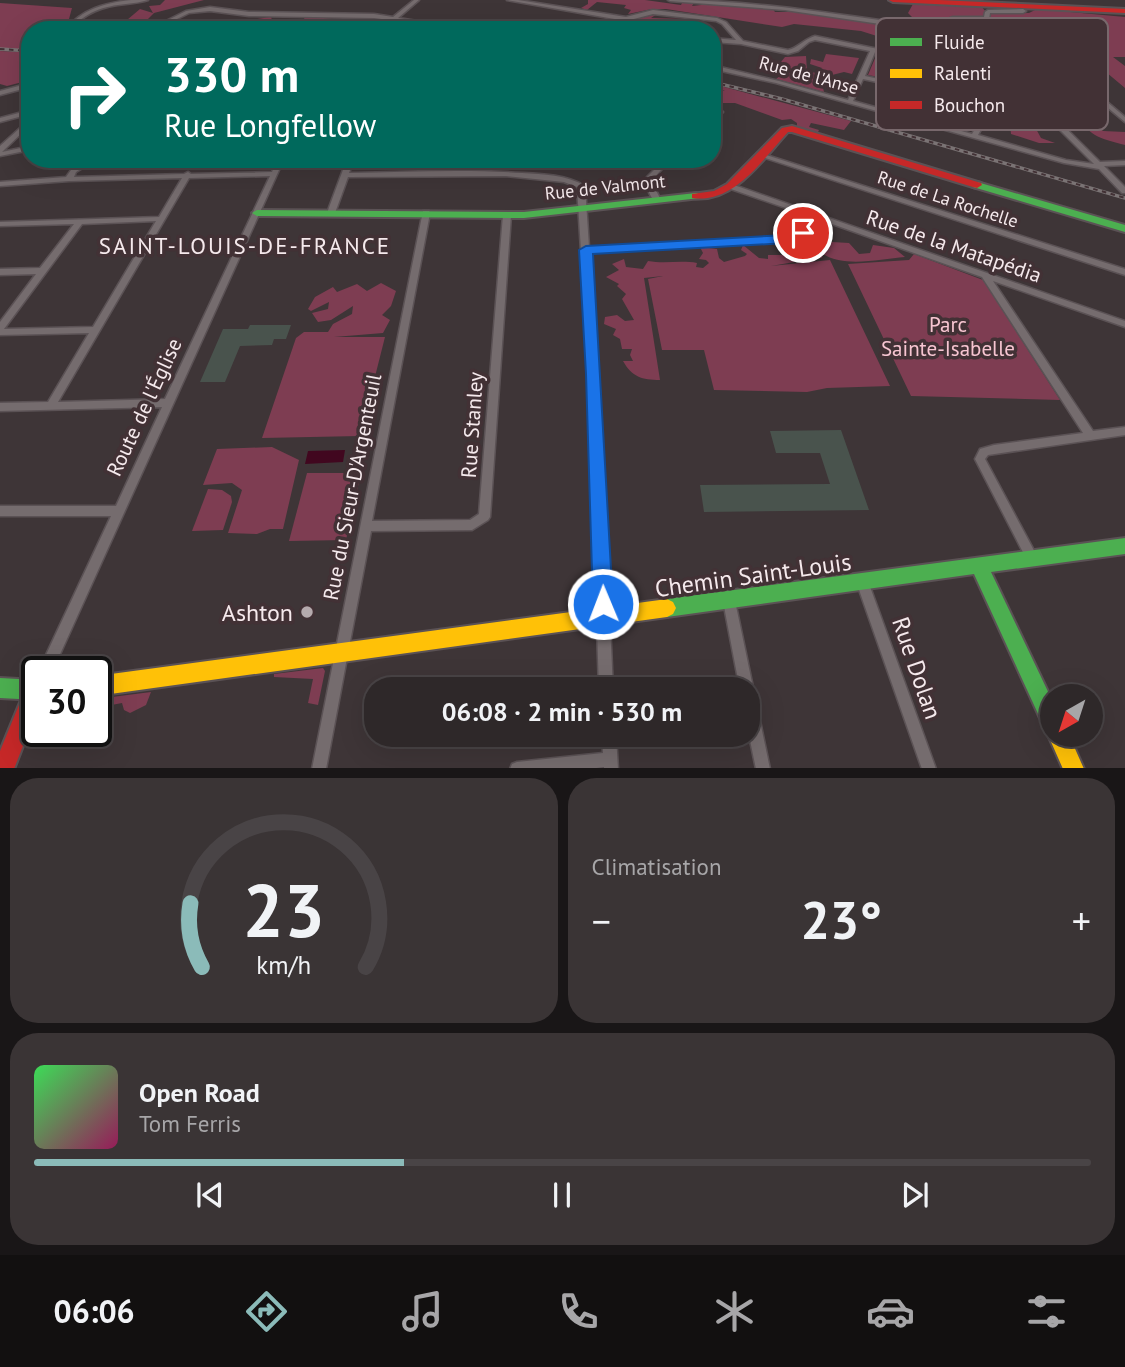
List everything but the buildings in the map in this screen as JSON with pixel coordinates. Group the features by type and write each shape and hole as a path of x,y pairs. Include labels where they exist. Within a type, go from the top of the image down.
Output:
{"street":[{"path":"75,21 93,9 146,0"},
{"path":"392,21 418,0"},
{"path":"509,0 626,19 653,12 719,21"},
{"path":"670,0 785,8 876,21"},
{"path":"892,0 1125,9"},
{"path":"986,18 988,12 993,10 1019,6 1125,9"},
{"path":"169,21 179,15 199,10 409,21"},
{"path":"721,22 741,43"},
{"path":"721,41 793,52 808,39 815,38 876,51"},
{"path":"850,102 873,51"},
{"name":"Rue de l'Anse","path":"721,69 876,109"},
{"path":"861,77 876,80"},
{"path":"0,93 21,87"},
{"path":"1108,106 1125,120"},
{"path":"0,120 21,114"},
{"path":"731,187 785,130 792,129 1125,229"},
{"path":"0,152 21,130"},
{"name":"Rue de l'Anse","path":"952,130 1082,166 1125,163"},
{"path":"974,136 977,130"},
{"path":"1063,130 1125,191"},
{"path":"0,152 21,149"},
{"name":"Rue de La Rochelle","path":"761,155 1125,272"},
{"path":"69,179 78,168"},
{"name":"Route de l'Église","path":"52,656 277,168"},
{"path":"331,213 348,168"},
{"path":"657,200 648,181 660,168"},
{"path":"51,405 188,174"},
{"path":"0,184 188,174 274,174"},
{"path":"345,176 502,174 568,180 581,186 601,545 601,618 605,677"},
{"name":"Rue de Valmont","path":"257,213 507,215 717,194 731,187"},
{"name":"Rue de la Matapédia","path":"731,187 1125,324"},
{"name":"Rue du Sieur-D'Argenteuil","path":"319,768 426,213"},
{"name":"Rue Stanley","path":"365,526 472,525 484,517 507,215"},
{"path":"586,250 796,237 816,217"},
{"path":"0,224 161,219"},
{"path":"0,330 80,221"},
{"path":"0,272 41,271"},
{"path":"985,275 1090,435"},
{"path":"0,330 95,330"},
{"path":"0,407 169,403"},
{"path":"1032,558 980,459 984,452 1125,431"},
{"path":"0,511 120,511"},
{"name":"Chemin Saint-Louis","path":"112,684 1125,546"},
{"path":"979,566 1040,696"},
{"name":"Rue Dolan","path":"863,583 929,768"},
{"path":"729,601 744,677"},
{"path":"0,688 21,689"},
{"path":"3,768 21,725"},
{"path":"759,747 763,768"},
{"path":"1064,747 1074,768"},
{"path":"517,768 611,764"}],"green space":[{"path":"165,0 204,0 154,13 146,21 126,21 140,9 153,13 149,6 160,5"},
{"path":"588,0 645,0 681,5 682,3 676,0 696,0 692,6 710,4 772,8 775,12 790,10 876,22 876,36 861,31 794,24 782,27 666,9 628,14 631,10 624,8 626,5 597,2 587,10 581,8 588,4"},
{"path":"0,3 72,8 68,21 21,21 21,49 0,48"},
{"path":"913,4 980,5 986,12 984,18 913,18 908,13"},
{"path":"1037,9 1125,17 1125,57 1113,57 1125,66 1125,88 1108,74 1108,18 990,18 991,14 1029,13"},
{"path":"657,14 651,18 686,21 632,21"},
{"path":"306,16 332,19 320,21 302,21"},
{"path":"270,17 270,20 280,21 245,21"},
{"path":"0,51 21,52 21,82 7,86 0,84"},
{"path":"826,54 859,58 852,74 844,72 832,75 838,78 835,81 847,83 849,88 838,84 822,84 824,92 776,79 780,76 775,74 779,73 776,68 785,57 806,56 807,71 816,73 822,68 810,64 811,59 823,62"},
{"path":"876,56 876,77 868,75"},
{"path":"721,86 851,121 844,130 811,123 809,127 819,130 817,134 797,128 797,123 791,119 782,120 735,103 721,103 721,91 725,91 721,90"},
{"path":"1011,130 1037,130 1041,138 1055,143 1039,143 1011,134"},
{"path":"1088,130 1125,132 1125,145 1104,139"},
{"path":"815,235 821,236 820,240 814,240 829,245 832,242 849,243 859,254 870,253 873,245 894,248 905,257 852,262 823,254 822,258 816,257 813,253 815,249 811,245 803,245 803,238 814,238"},
{"path":"743,245 759,258 768,259 768,255 790,255 806,260 771,266 830,260 890,386 827,388 807,392 714,390 704,350 662,350 648,279 663,276 644,278 660,380 643,378 630,371 623,361 633,361 630,355 632,349 622,349 620,339 613,335 616,329 604,324 605,317 617,315 625,321 634,320 622,299 626,294 617,286 619,284 606,277 619,270 612,264 624,259 626,267 643,269 648,261 691,262 697,263 696,267 703,268 709,263 699,259 703,253 700,247 717,249 719,258 724,262 745,256 747,254 741,250"},
{"name":"Parc Sainte-Isabelle","path":"914,254 983,280 1060,400 911,396 848,264 909,260"},
{"path":"381,283 396,291 391,306 382,315 390,320 383,333 334,337 385,337 360,436 262,438 296,338 304,332 328,332 333,324 352,314 353,306 331,320 318,322 312,313 328,309 329,302 311,311 308,309 315,297 333,287 337,292 357,284 367,291"},
{"path":"272,447 299,460 283,529 270,529 257,534 228,533 242,490 232,483 203,485 217,449"},
{"path":"307,473 361,473 346,540 289,541"},
{"path":"208,489 222,490 231,496 232,502 223,530 192,531"},
{"path":"323,668 325,671 318,705 308,703 313,679 274,677 274,674"},
{"path":"151,692 146,705 130,713 124,710 122,703 112,705 112,697"}],"shaded area":[{"path":"345,450 343,462 305,464 308,451"}],"railway":[{"path":"0,49 21,50"},
{"path":"721,84 876,126"},
{"path":"889,130 1125,198"}],"traffic: fast":[{"path":"977,185 1125,229"},
{"path":"257,213 524,215 696,196"},
{"path":"667,608 1125,546"},
{"path":"979,566 1040,696"},
{"path":"0,688 21,689"}],"traffic: slow":[{"path":"112,684 667,608"},
{"path":"1064,747 1074,768"}],"traffic: jam":[{"path":"893,0 1125,11"},
{"path":"696,196 717,194 731,186 785,130 792,129 977,185"},
{"path":"3,768 21,725"}],"place":[{"name":"Ashton","path":"307,612"}],"district":[{"name":"SAINT-LOUIS-DE-FRANCE","path":"245,245"}],"route":[{"path":"603,604 586,250 787,239 803,233"}]}
